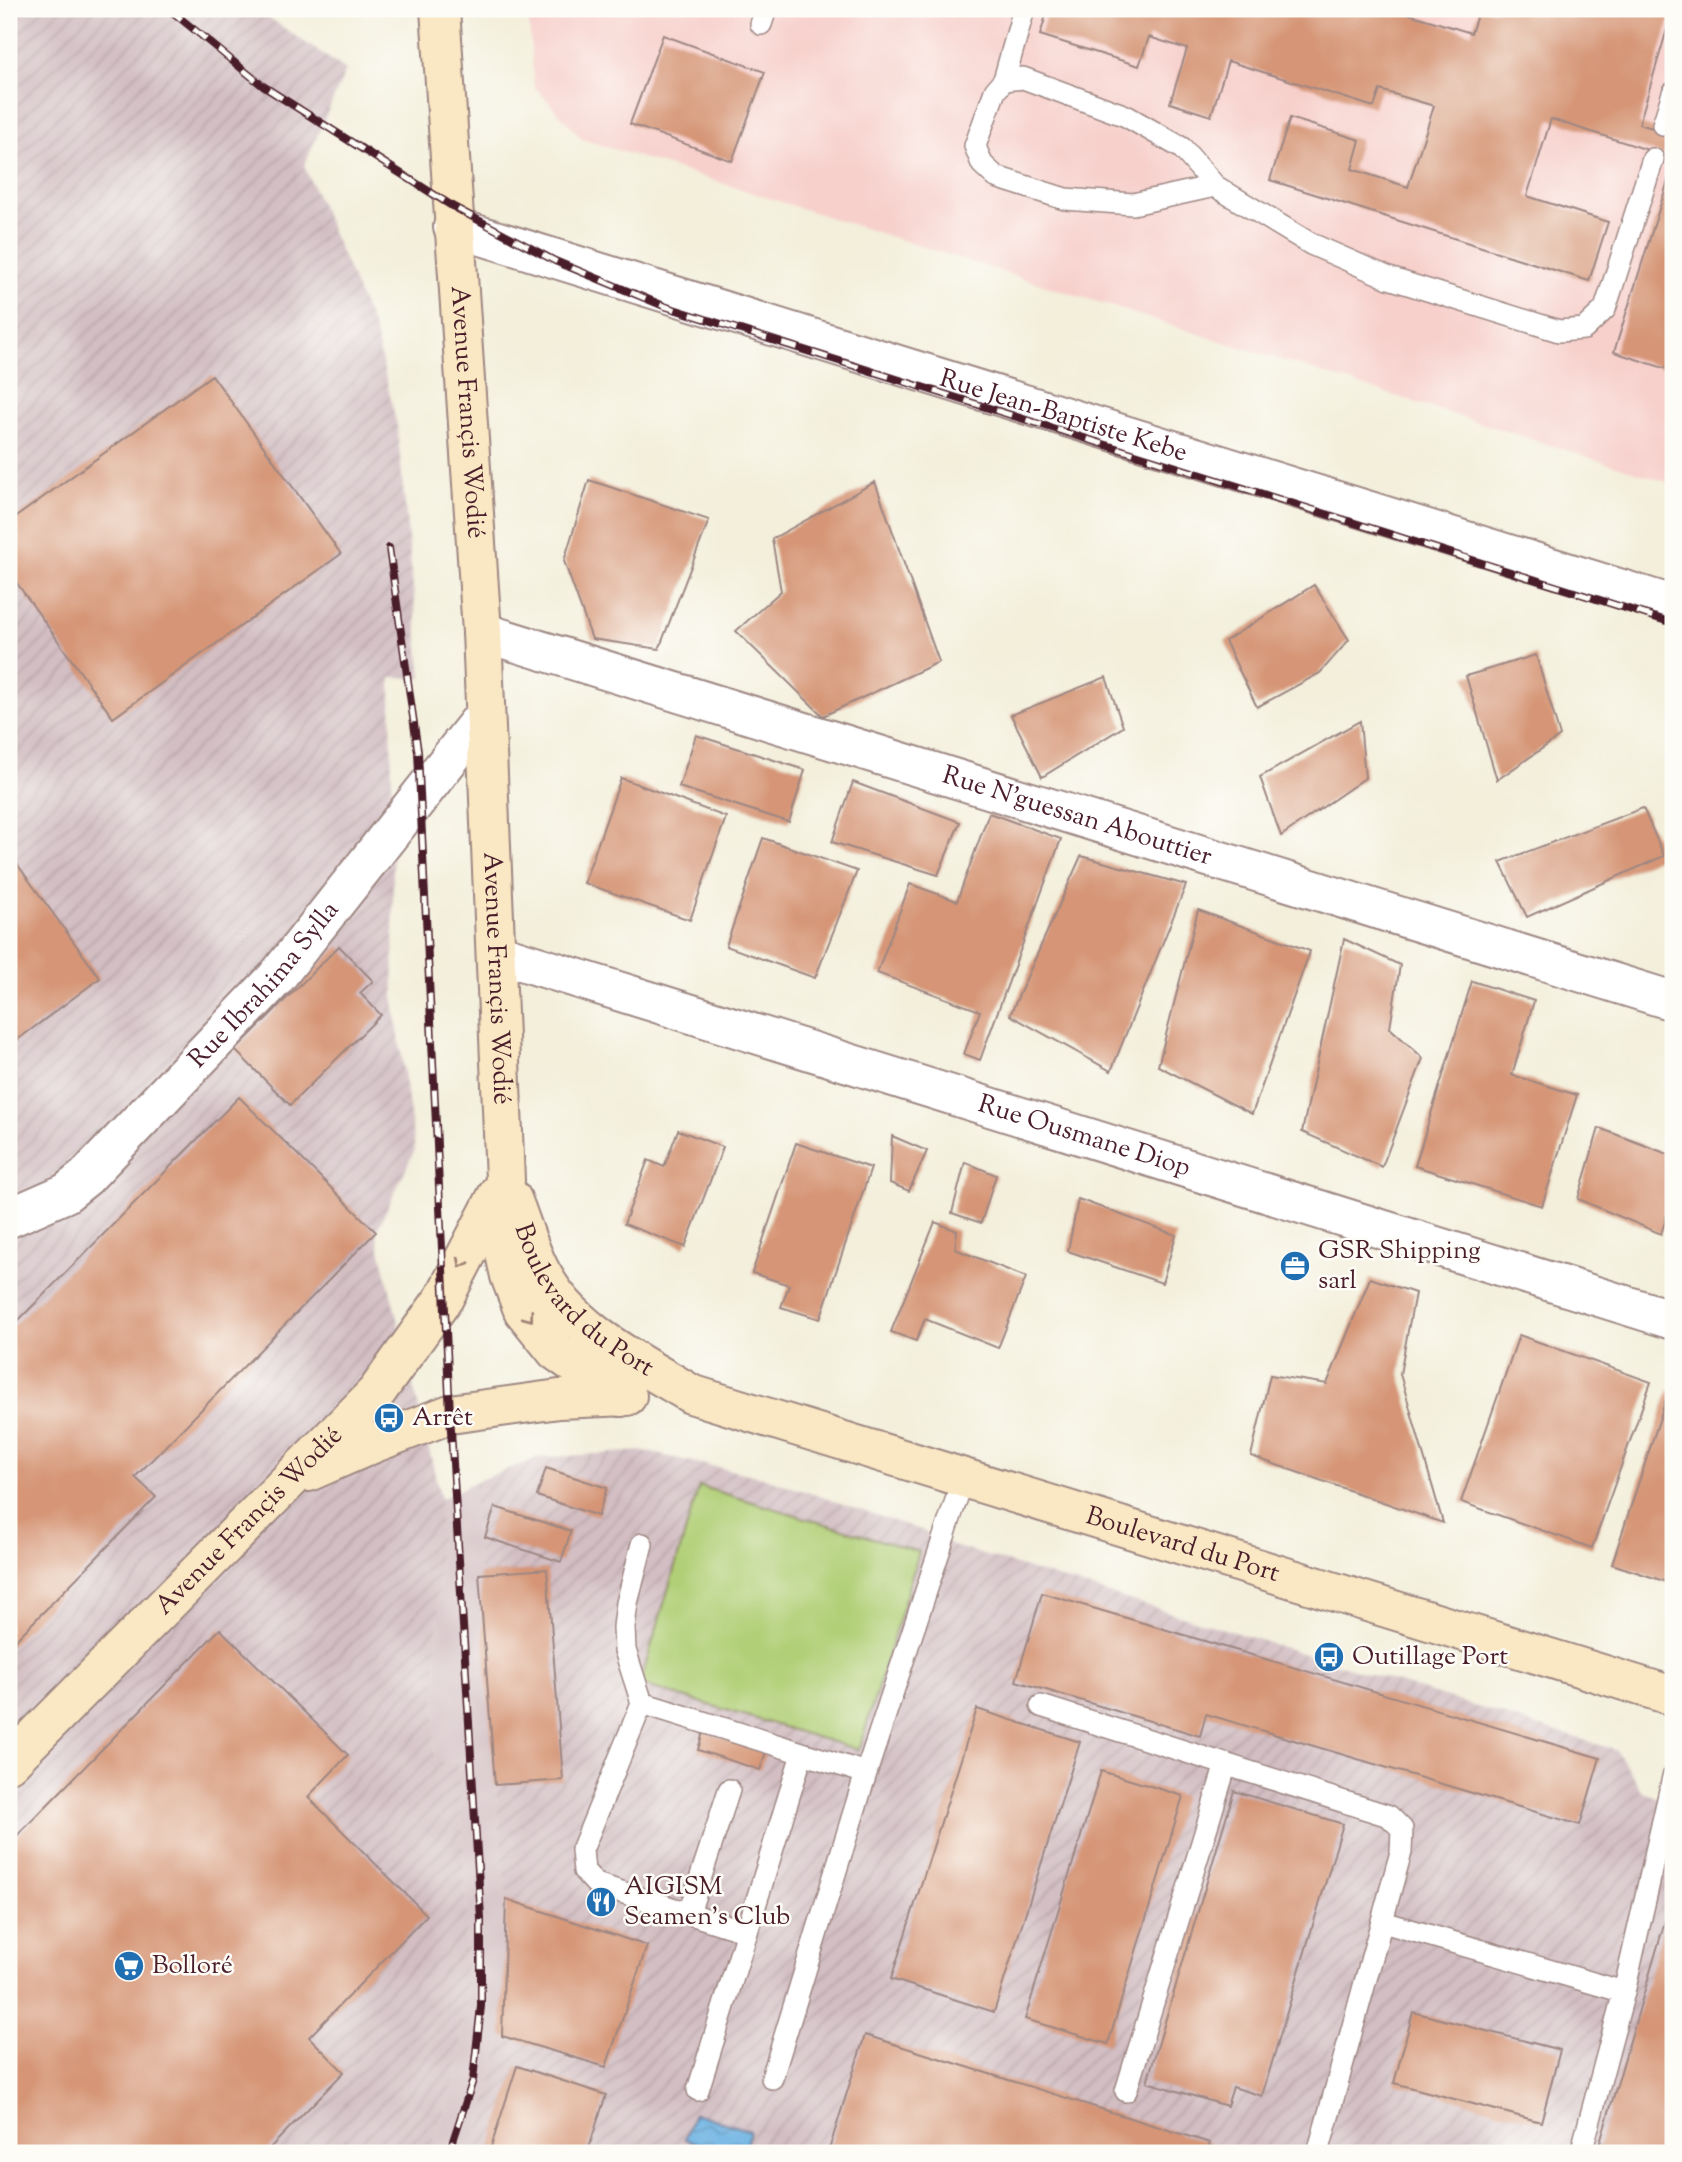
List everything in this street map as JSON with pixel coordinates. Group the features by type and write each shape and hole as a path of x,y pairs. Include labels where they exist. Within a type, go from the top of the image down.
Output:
{"main road":[{"name":"Avenue Françis Wodié","path":"9,1763 376,1393 444,1298 505,1180 482,632 440,9"},
{"name":"Boulevard du Port","path":"505,1180 541,1274 569,1313 601,1339 691,1394 1673,1696"},
{"path":"505,1180 502,1240 510,1276 523,1310 556,1351 621,1396"},
{"name":"Boulevard du Port","path":"290,1480 450,1414 559,1399 691,1394"}],"street":[{"name":"Rue Jean-Baptiste Kebe","path":"453,227 1673,605"},
{"name":"Rue N'guessan Abouttier","path":"482,632 1673,1001"},
{"name":"Rue Ibrahima Sylla","path":"9,1218 66,1193 86,1177 239,1017 283,968 485,714"},
{"name":"Rue Ousmane Diop","path":"496,953 1673,1320"}],"lane":[{"path":"1024,9 1004,80 995,91 975,145 982,164 996,177 1065,199 1133,204 1215,186"},
{"path":"1004,80 1023,78 1126,116 1182,148 1215,186 1311,244 1389,278 1559,331 1584,329 1605,309 1653,159"},
{"path":"1663,125 1673,93"},
{"path":"772,2078 866,1773 963,1479"},
{"path":"642,1544 627,1602 624,1627 625,1650 642,1703 582,1850 584,1871 596,1884 747,1932"},
{"path":"642,1703 866,1773"},
{"path":"1041,1706 1389,1816 1402,1829 1401,1852 1383,1922 1318,2153"},
{"path":"698,2090 802,1754"},
{"path":"1126,2091 1226,1764"},
{"path":"1581,2153 1624,1992 1673,1777"},
{"path":"689,1913 729,1790"},
{"path":"1383,1922 1624,1992"}],"shaded area":[{"path":"9,9 256,9 346,70 304,166 375,332 397,426 422,678 391,677 394,1001 415,1149 376,1232 441,1499 434,1763 458,1761 467,1920 466,2005 458,2074 429,2153 9,2153"},
{"path":"528,9 1673,9 1673,484 582,139 534,86"},
{"path":"643,1451 762,1477 921,1530 951,1545 1616,1750 1643,1792 1673,1803 1673,2153 474,2153 502,2036 506,1899 472,1483 537,1458"},
{"path":"472,1483 506,1899 502,2036 474,2153 429,2153 458,2074 466,2005 467,1920 458,1761 434,1764 441,1499"}],"green space":[{"path":"699,1486 919,1552 859,1750 640,1684"}],"water":[{"path":"694,2113 750,2131 743,2153 729,2153 685,2139"}],"building":[{"path":"1048,9 1393,9 1471,33 1479,9 1673,9 1639,124 1673,134 1673,158 1551,119 1527,196 1608,222 1589,281 1270,180 1290,118 1360,140 1352,169 1408,187 1434,106 1380,90 1374,107 1228,61 1211,116 1170,103 1187,49 1149,37 1139,66 1040,35"},
{"path":"663,35 765,72 732,161 630,124"},
{"path":"1673,165 1673,371 1614,352"},
{"path":"212,375 341,554 113,718 9,572 9,522"},
{"path":"589,480 709,520 659,649 592,639 564,561"},
{"path":"875,482 939,662 823,716 736,631 781,591 772,539"},
{"path":"1314,585 1349,640 1320,673 1257,707 1225,641"},
{"path":"1536,655 1560,736 1497,780 1466,676"},
{"path":"1106,677 1123,727 1042,777 1011,715"},
{"path":"1360,721 1365,778 1281,836 1260,777"},
{"path":"696,735 805,770 789,822 679,787"},
{"path":"621,778 726,817 690,920 584,883"},
{"path":"853,782 960,822 938,875 832,842"},
{"path":"1643,808 1664,856 1527,917 1500,862"},
{"path":"989,813 1061,839 980,1060 964,1054 980,1011 877,973 910,884 957,901"},
{"path":"763,838 857,871 815,978 726,946"},
{"path":"9,853 100,978 9,1046"},
{"path":"1081,856 1186,885 1111,1071 1010,1015"},
{"path":"1198,910 1310,951 1252,1114 1158,1066"},
{"path":"1344,939 1400,965 1390,1028 1423,1058 1382,1167 1302,1132"},
{"path":"339,946 373,981 360,993 381,1015 290,1105 235,1050"},
{"path":"1472,981 1534,1001 1512,1075 1577,1095 1542,1206 1415,1166"},
{"path":"239,1097 376,1232 135,1477 156,1497 9,1647 9,1330"},
{"path":"1599,1128 1673,1156 1673,1197 1661,1234 1578,1199"},
{"path":"678,1130 723,1147 685,1247 624,1224 648,1160 664,1167"},
{"path":"892,1136 927,1151 909,1191 890,1183"},
{"path":"796,1143 871,1168 820,1319 781,1307 789,1285 752,1273"},
{"path":"965,1162 996,1175 981,1223 952,1213"},
{"path":"1078,1199 1176,1235 1162,1283 1068,1251"},
{"path":"935,1222 957,1231 955,1249 1026,1277 998,1348 925,1319 916,1341 891,1332"},
{"path":"1370,1278 1415,1293 1400,1374 1443,1523 1251,1456 1270,1375 1327,1384"},
{"path":"1519,1335 1651,1382 1592,1548 1461,1502"},
{"path":"1669,1390 1673,1392 1673,1584 1612,1564"},
{"path":"546,1468 607,1488 598,1516 537,1496"},
{"path":"495,1507 571,1531 561,1562 485,1537"},
{"path":"547,1569 563,1780 495,1785 479,1574"},
{"path":"1042,1593 1600,1758 1580,1825 1206,1714 1200,1736 1016,1681"},
{"path":"220,1629 348,1755 308,1797 427,1915 309,2037 344,2072 265,2153 9,2153 9,1844"},
{"path":"977,1709 1080,1742 994,2012 891,1979"},
{"path":"703,1732 766,1752 760,1770 698,1750"},
{"path":"1101,1771 1183,1796 1108,2044 1025,2019"},
{"path":"1234,1791 1343,1824 1262,2096 1233,2087 1227,2106 1147,2082"},
{"path":"1673,1894 1673,2153 1597,2153"},
{"path":"506,1899 647,1946 606,2067 502,2036"},
{"path":"1413,2012 1560,2050 1541,2122 1394,2083"},
{"path":"865,2035 1210,2143 1207,2153 828,2153"},
{"path":"517,2066 606,2095 587,2153 489,2153"}],"railway":[{"path":"169,9 263,86 452,206 555,261 664,306 1673,623"},
{"path":"389,548 418,752 450,1414 481,1918 481,2006 473,2080 449,2153"}],"place":[{"name":"GSR Shipping sarl","path":"1295,1266"},
{"name":"Arrêt","path":"389,1418"},
{"name":"Outillage Port","path":"1329,1657"},
{"name":"AIGISM Seamen's Club","path":"601,1902"},
{"name":"Bolloré","path":"129,1966"}]}
